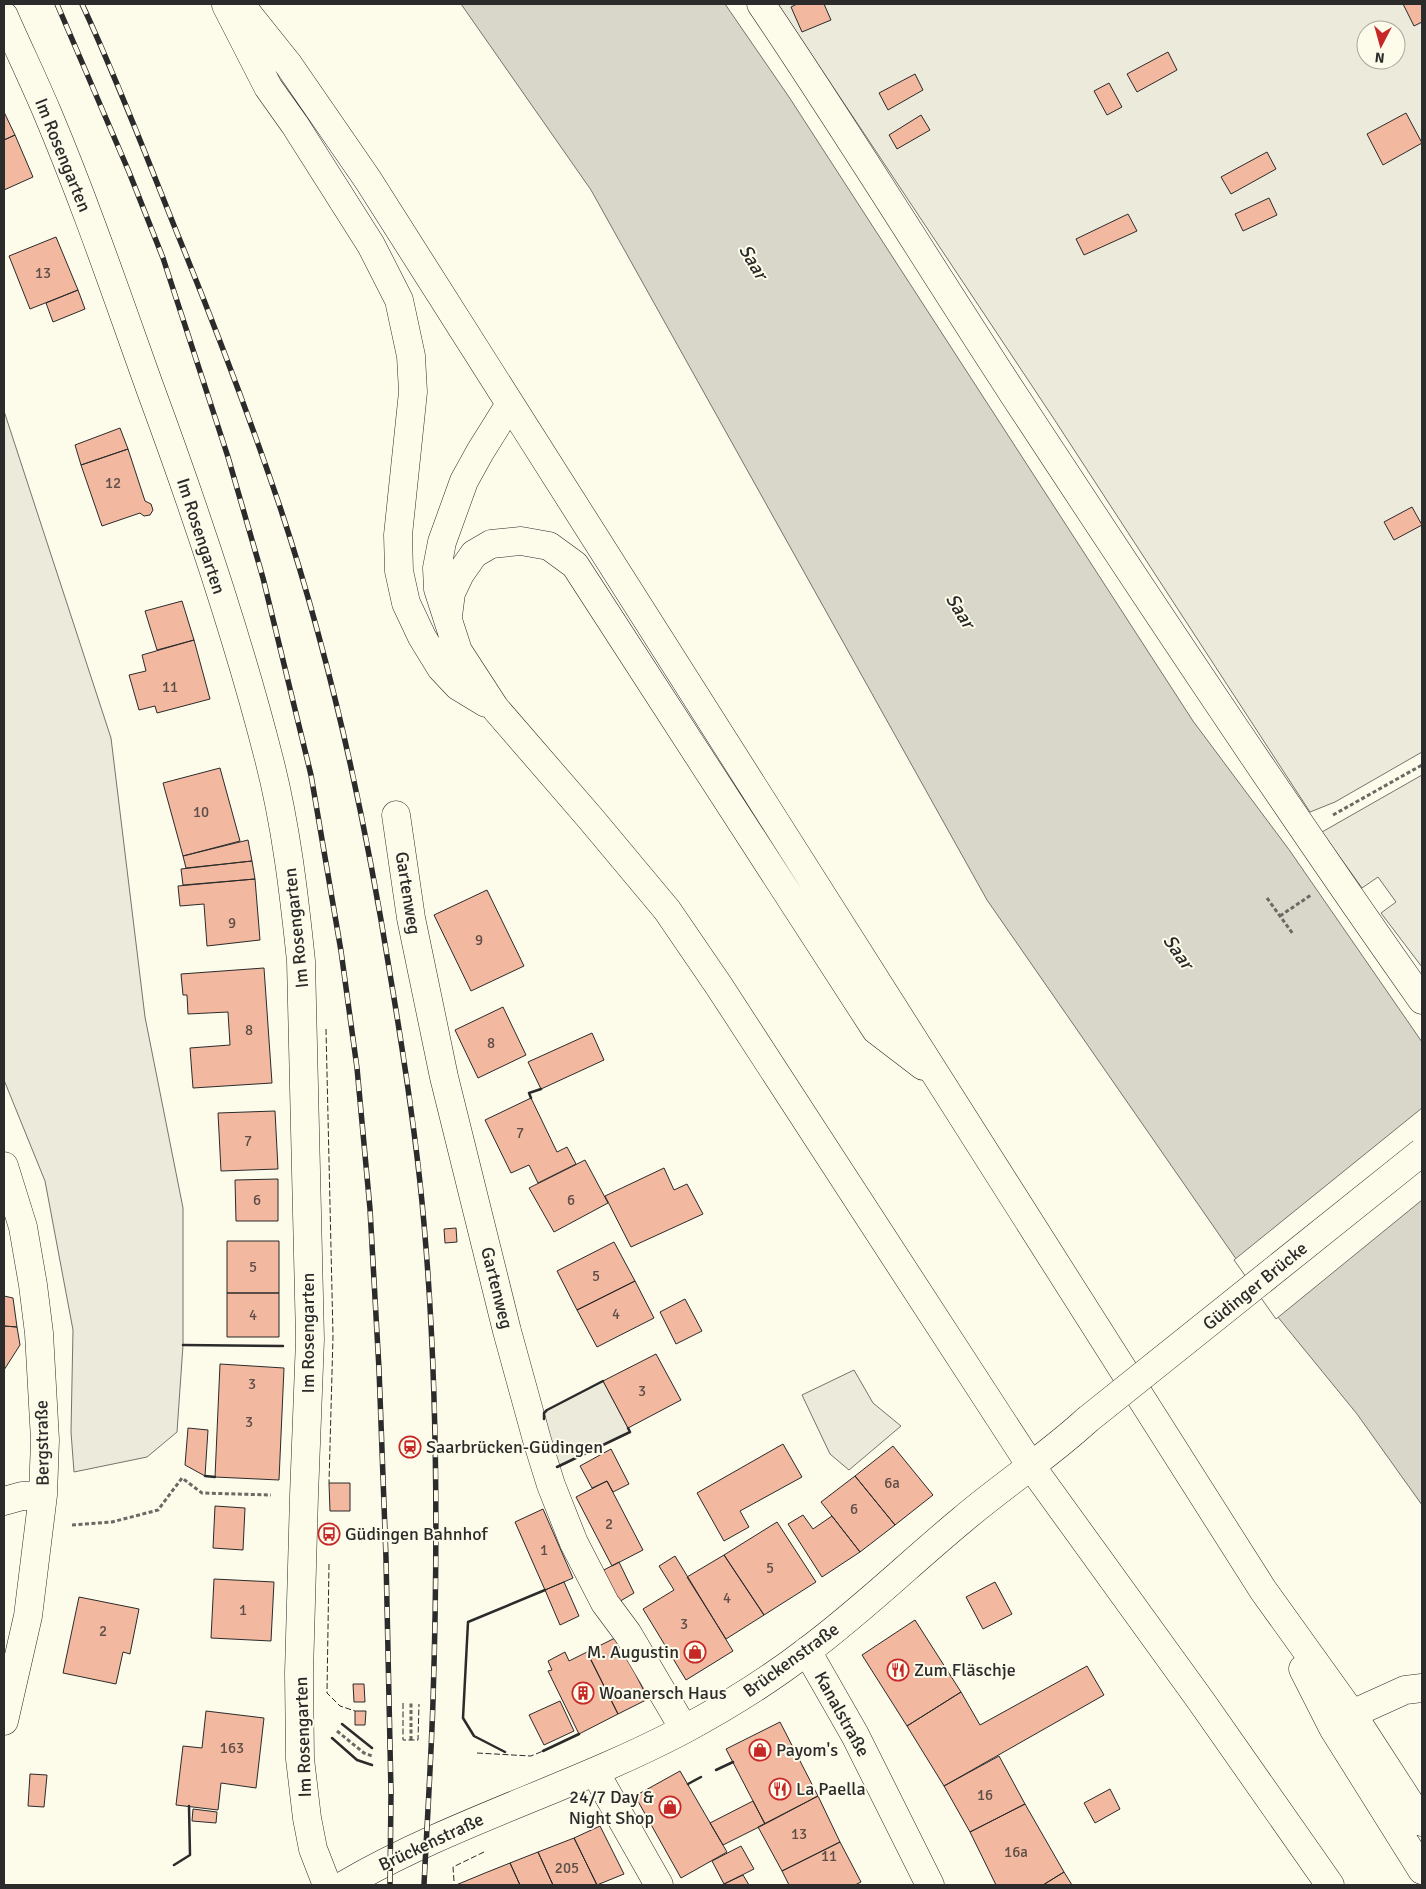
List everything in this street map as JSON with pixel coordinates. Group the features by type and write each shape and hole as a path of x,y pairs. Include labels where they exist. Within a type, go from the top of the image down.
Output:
{"main road":[{"path":"225,4 268,87 295,125 371,245 399,300 411,356 413,392 398,535 399,571 406,603 422,637 441,668 458,686 495,708"},
{"path":"240,4 288,64 368,180 1262,1590 1352,1714 1422,1822"},
{"path":"760,4 806,71 1017,399 1304,832 1422,1000"},
{"name":"Im Rosengarten","path":"4,16 47,113 103,258 174,453 240,659 269,760 287,848 296,903 301,961 310,1339 303,1535 300,1760 313,1849 327,1885"},
{"path":"510,404 464,481 442,542 437,568 438,588 458,651 495,708 667,910 719,986 1031,1466 1201,1701 1330,1885"},
{"path":"448,620 451,593 460,574 474,554 491,544 521,541 549,546 576,565 876,1030 939,1079"},
{"name":"Gartenweg","path":"396,815 411,918 444,1077 507,1331 551,1485 574,1543 604,1603 628,1634 684,1729"},
{"name":"Güdinger Brücke","path":"1087,1420 1422,1152"},
{"name":"Bergstraße","path":"4,1166 23,1227 34,1285 39,1333 45,1440 43,1495 28,1616 4,1721"},
{"name":"Brückenstraße","path":"344,1885 440,1835 635,1754 684,1729 744,1694 807,1651 962,1520 1087,1420"},
{"path":"4,1501 22,1496 43,1495"},
{"path":"1262,1590 1333,1728 1422,1870"},
{"name":"Kanalstraße","path":"807,1651 855,1735 930,1885"},
{"path":"1352,1714 1404,1690 1422,1688"},
{"path":"594,1772 659,1885"}],"path":[{"path":"1304,832 1422,765"},
{"path":"1267,898 1292,934"},
{"path":"69,1525 112,1522 158,1510 182,1478 202,1493 280,1496"},
{"path":"411,1703 411,1740"},
{"path":"337,1731 364,1753 372,1756"}],"shaded area":[{"path":"778,4 1422,4 1422,752 1335,802 1310,812 1054,419"},
{"path":"4,411 111,738 145,1017 183,1208 183,1345 177,1432 147,1457 74,1472 71,1432 73,1330 45,1181 4,1080"},
{"path":"1422,775 1422,967 1381,913 1396,902 1378,877 1362,888 1322,832"},
{"path":"854,1370 873,1403 901,1426 849,1470 830,1454 802,1395"},
{"path":"603,1381 630,1432 557,1468 544,1413"}],"water":[{"name":"Saar","path":"461,4 725,4 789,97 1193,721 1290,851 1422,1042 1422,1505 1357,1414 1268,1305 987,900 591,190"}],"pier":[{"path":"1422,1108 1422,1200 1276,1319 1234,1260"}],"building":[{"path":"797,4 824,4 831,20 802,32 791,7"},
{"path":"1403,4 1422,4 1422,22 1414,26"},
{"path":"1168,52 1177,70 1137,92 1127,74"},
{"path":"915,74 923,90 888,110 879,93"},
{"path":"1109,83 1122,107 1107,115 1094,91"},
{"path":"4,112 15,135 4,140"},
{"path":"1406,113 1422,143 1383,165 1367,134"},
{"path":"921,115 930,130 897,149 889,135"},
{"path":"15,135 33,177 4,190 4,140"},
{"path":"1267,152 1276,169 1231,194 1221,177"},
{"path":"1269,198 1277,215 1243,231 1235,214"},
{"path":"1128,214 1137,231 1084,255 1076,239"},
{"path":"56,237 78,290 30,309 9,256"},
{"path":"78,290 85,309 53,322 46,303"},
{"path":"120,428 128,449 81,465 75,445"},
{"path":"128,449 145,501 151,504 153,510 150,515 144,516 140,513 102,526 81,465"},
{"path":"1412,507 1422,525 1394,540 1384,522"},
{"path":"182,601 194,640 157,650 145,611"},
{"path":"194,640 210,699 157,713 155,706 139,710 129,675 146,671 142,655"},
{"path":"220,768 240,841 183,856 163,783"},
{"path":"248,840 252,861 186,868 183,856"},
{"path":"252,861 255,879 183,885 181,869"},
{"path":"255,879 260,940 207,946 204,904 180,906 178,886"},
{"path":"487,890 524,966 471,991 434,915"},
{"path":"264,968 272,1083 193,1088 190,1048 230,1045 228,1012 188,1014 187,995 183,995 181,974"},
{"path":"503,1007 526,1055 478,1078 455,1030"},
{"path":"592,1033 604,1060 541,1089 528,1062"},
{"path":"531,1098 557,1152 567,1147 576,1164 538,1183 529,1165 511,1173 485,1120"},
{"path":"275,1111 278,1169 221,1171 218,1113"},
{"path":"585,1160 608,1203 554,1232 529,1188"},
{"path":"664,1168 674,1190 687,1184 703,1214 631,1247 605,1196"},
{"path":"278,1179 278,1221 236,1221 235,1180"},
{"path":"456,1228 457,1242 445,1243 444,1229"},
{"path":"227,1241 279,1241 279,1293 227,1293"},
{"path":"614,1242 635,1281 577,1310 557,1271"},
{"path":"635,1281 654,1318 597,1347 577,1310"},
{"path":"227,1293 279,1293 279,1337 227,1337"},
{"path":"4,1296 13,1298 17,1327 4,1326"},
{"path":"685,1299 702,1331 676,1344 660,1312"},
{"path":"4,1326 17,1327 20,1345 4,1370"},
{"path":"656,1354 681,1400 628,1428 603,1381"},
{"path":"220,1364 284,1368 279,1480 215,1477"},
{"path":"188,1428 208,1430 205,1476 185,1465"},
{"path":"783,1444 802,1477 740,1511 749,1527 724,1541 697,1493"},
{"path":"893,1446 933,1495 895,1525 855,1476"},
{"path":"611,1449 629,1484 613,1492 607,1481 592,1488 580,1466"},
{"path":"855,1476 895,1525 860,1552 821,1502"},
{"path":"607,1481 643,1550 612,1566 576,1497"},
{"path":"329,1483 350,1483 350,1511 330,1511"},
{"path":"215,1506 245,1508 243,1550 213,1548"},
{"path":"543,1509 573,1578 545,1590 515,1522"},
{"path":"803,1515 813,1529 832,1516 860,1552 822,1577 788,1524"},
{"path":"777,1522 816,1582 764,1615 724,1555"},
{"path":"724,1555 764,1615 726,1639 687,1577"},
{"path":"675,1556 733,1651 686,1680 643,1609 674,1590 659,1566"},
{"path":"619,1562 634,1593 617,1603 600,1572"},
{"path":"214,1579 274,1582 271,1641 211,1638"},
{"path":"564,1582 579,1616 560,1625 545,1590"},
{"path":"995,1582 1012,1614 983,1629 966,1597"},
{"path":"79,1597 139,1609 130,1654 123,1652 116,1684 63,1673"},
{"path":"915,1620 961,1692 907,1726 862,1655"},
{"path":"617,1637 648,1699 618,1714 587,1652"},
{"name":"Woanersch Haus","path":"565,1652 569,1661 587,1652 618,1714 579,1734 548,1671 552,1670 548,1661"},
{"path":"1087,1666 1104,1695 944,1786 907,1726 961,1692 980,1725"},
{"path":"353,1684 364,1684 365,1702 354,1702"},
{"path":"560,1701 574,1731 544,1745 529,1715"},
{"path":"206,1711 264,1718 256,1788 221,1783 218,1810 176,1805 183,1746 202,1748"},
{"path":"355,1711 366,1711 365,1725 355,1725"},
{"path":"780,1722 818,1796 765,1824 726,1749"},
{"path":"999,1756 1025,1804 970,1832 944,1786"},
{"path":"680,1771 727,1852 681,1878 635,1796"},
{"path":"30,1774 47,1775 44,1807 28,1806"},
{"path":"1110,1789 1120,1809 1095,1823 1084,1803"},
{"path":"818,1796 840,1842 782,1871 758,1827"},
{"path":"753,1801 765,1824 723,1845 710,1823"},
{"path":"1025,1804 1064,1872 1043,1885 996,1885 970,1832"},
{"path":"193,1809 217,1812 216,1823 192,1821"},
{"path":"600,1826 624,1874 597,1885 574,1838"},
{"path":"574,1838 597,1885 553,1885 538,1852"},
{"path":"840,1842 861,1882 855,1885 789,1885 782,1871"},
{"path":"741,1846 754,1869 724,1884 712,1861"},
{"path":"538,1852 553,1885 520,1885 510,1863"},
{"path":"510,1863 520,1885 456,1885 485,1873"},
{"path":"1064,1872 1072,1885 1043,1885"},
{"path":"743,1875 749,1885 722,1885 724,1884"}],"railway":[{"path":"57,4 129,172 163,258 228,457 263,578 311,775 341,951 357,1068 370,1209 379,1369 386,1558 391,1792 390,1885"},
{"path":"82,4 118,87 203,298 281,510 316,624 331,682 358,798 380,915 405,1067 418,1161 429,1283 432,1343 436,1462 436,1582 432,1724 424,1885"}],"fence":[{"path":"326,1029 333,1336 329,1483"},
{"path":"329,1564 327,1693 340,1706 355,1711"},
{"path":"403,1703 403,1740 418,1740 419,1704"},
{"path":"477,1753 531,1756 543,1751"},
{"path":"454,1881 453,1867 486,1851"}],"wall":[{"path":"531,1098 529,1093 541,1089"},
{"path":"183,1345 283,1346"},
{"path":"544,1419 544,1413 547,1410 603,1381"},
{"path":"557,1467 630,1432 628,1428"},
{"path":"205,1476 215,1477"},
{"path":"505,1752 474,1736 463,1718 468,1622 545,1590"},
{"path":"342,1724 372,1748"},
{"path":"543,1751 579,1734"},
{"path":"332,1738 357,1760 372,1765"},
{"path":"716,1770 733,1762"},
{"path":"688,1784 701,1777"},
{"path":"174,1865 190,1855 189,1806"}],"place":[{"name":"Saarbrücken-Güdingen","path":"410,1447"},
{"name":"Güdingen Bahnhof","path":"329,1534"},
{"name":"M. Augustin","path":"695,1652"},
{"name":"Zum Fläschje","path":"898,1670"},
{"name":"Woanersch Haus","path":"583,1693"},
{"name":"Payom's","path":"760,1750"},
{"name":"La Paella","path":"780,1789"},
{"name":"24/7 Day & Night Shop","path":"670,1807"}]}
